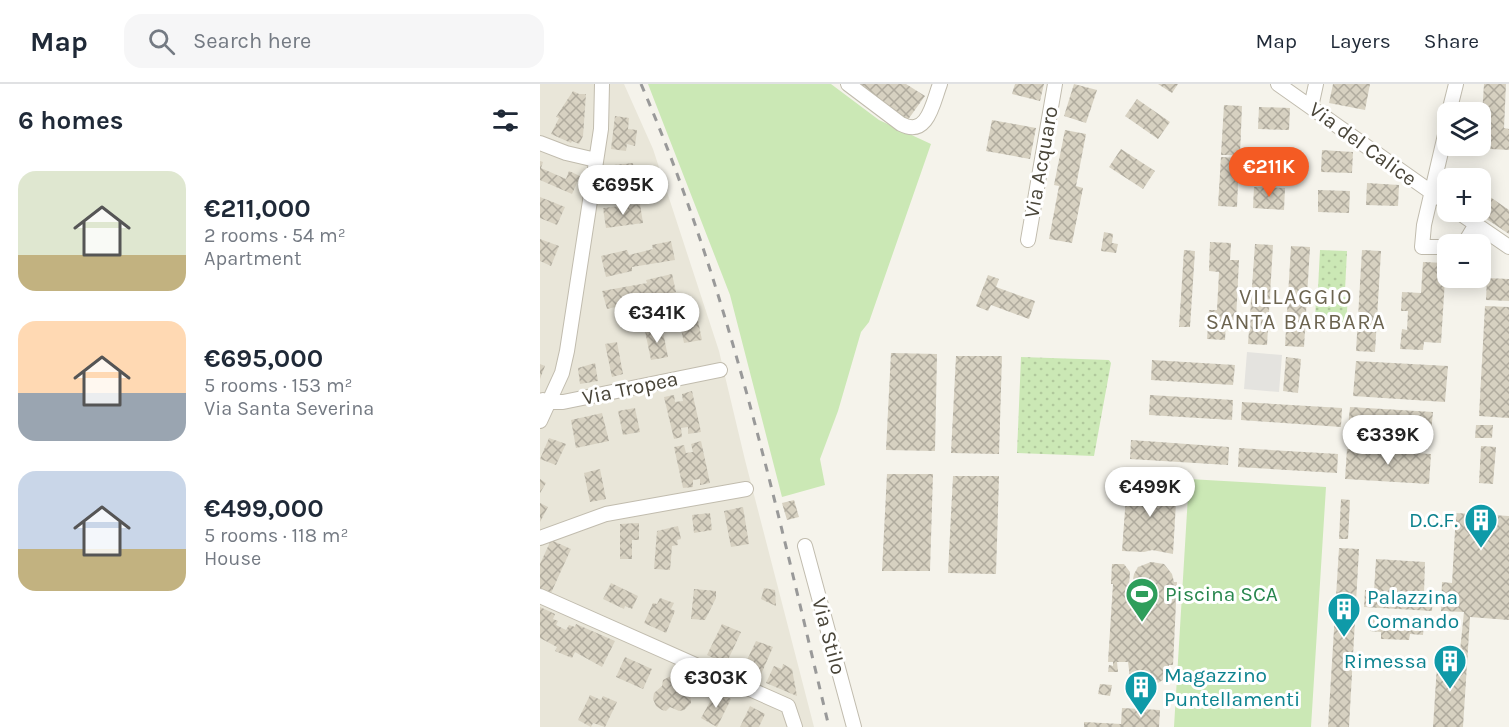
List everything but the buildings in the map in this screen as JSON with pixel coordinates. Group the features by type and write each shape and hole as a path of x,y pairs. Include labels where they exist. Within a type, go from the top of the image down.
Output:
{"street":[{"path":"540,420 544,400 562,374 567,351 601,129 602,84"},
{"path":"848,84 901,124 911,128 919,126 927,118 940,84"},
{"name":"Via Acquaro","path":"1028,240 1055,84"},
{"name":"Via del Calice","path":"1278,84 1437,197"},
{"path":"1311,107 1316,84"},
{"path":"1452,102 1456,84"},
{"path":"540,143 566,153 596,160"},
{"path":"1437,247 1422,247 1424,225 1440,156"},
{"path":"1473,222 1509,247"},
{"path":"1470,234 1476,224"},
{"name":"Via Tropea","path":"544,400 563,402 720,370"},
{"path":"540,538 606,514 746,489"},
{"name":"Via Stilo","path":"805,546 854,727"},
{"path":"540,596 788,706 795,727"}],"shaded area":[{"path":"540,84 624,84 653,149 719,351 814,727 540,727"},
{"path":"1247,352 1282,355 1279,392 1244,389"}],"green space":[{"path":"648,84 831,84 879,120 931,144 869,322 861,332 838,411 820,459 825,485 782,497 730,295"},
{"path":"1320,250 1347,251 1345,290 1318,289"},
{"path":"1316,296 1348,297 1346,324 1315,322"},
{"path":"1021,357 1109,360 1111,363 1094,456 1017,453"},
{"path":"1189,479 1326,487 1311,727 1174,727"}],"railway":[{"path":"641,84 701,241 726,321 770,483 829,727"}],"place":[{"name":"D.C.F.","path":"1481,549"},
{"name":"Piscina SCA","path":"1142,623"},
{"name":"Palazzina Comando","path":"1344,638"},
{"name":"Rimessa","path":"1450,690"},
{"name":"Magazzino Puntellamenti","path":"1141,716"}],"district":[{"name":"VILLAGGIO SANTA BARBARA","path":"1296,308"}]}
